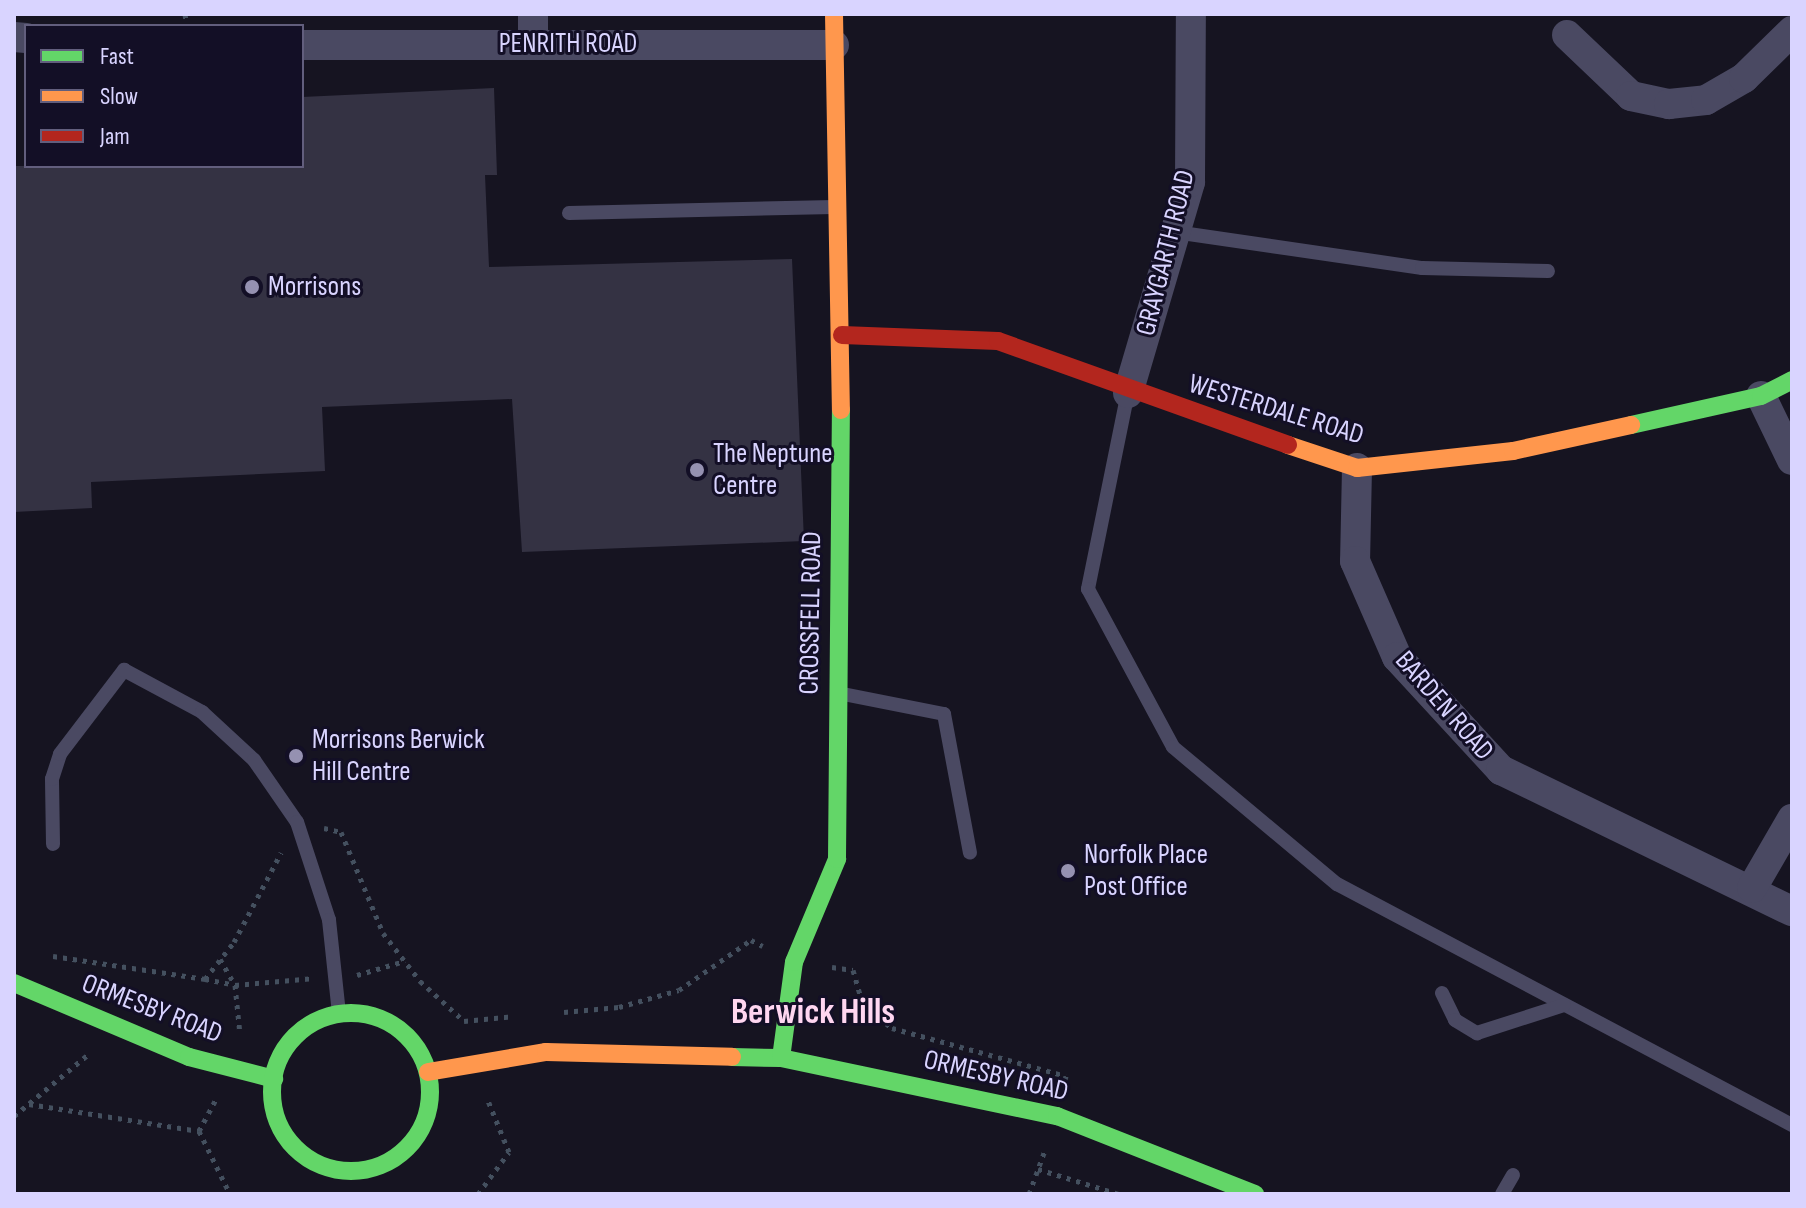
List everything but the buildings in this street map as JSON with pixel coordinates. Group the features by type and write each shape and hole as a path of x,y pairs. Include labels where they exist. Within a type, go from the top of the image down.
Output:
{"street":[{"name":"CROSSFELL ROAD","path":"781,1058 794,962 837,859 842,335 834,14"},
{"name":"GRAYGARTH ROAD","path":"1128,393 1190,182 1191,14"},
{"name":"PENRITH ROAD","path":"304,45 533,28 834,45"},
{"path":"1567,35 1631,96 1669,104 1706,100 1744,78 1792,31"},
{"name":"WESTERDALE ROAD","path":"842,335 998,341 1128,393 1357,468 1513,451 1761,396 1792,380"},
{"path":"1761,396 1792,460"},
{"name":"BARDEN ROAD","path":"1357,468 1355,561 1397,657 1501,770 1752,888 1792,911"},
{"path":"1752,888 1792,819"},
{"name":"ORMESBY ROAD","path":"14,983 120,1029 274,1079"},
{"path":"339,1014 395,1026 428,1072 429,1106 418,1133 405,1150 358,1185 301,1154 279,1126 274,1079 286,1046 314,1022 339,1014"},
{"name":"ORMESBY ROAD","path":"428,1072 546,1052 781,1058 1057,1116 1255,1194"}],"lane":[{"path":"569,213 838,207"},
{"path":"1175,232 1422,268 1548,271"},
{"path":"1128,393 1088,589 1173,747 1337,884 1792,1125"},
{"path":"53,844 52,779 60,754 124,670 226,733 297,822 329,920 339,1014"},
{"path":"839,693 944,714 970,853"},
{"path":"1442,993 1455,1020 1477,1033 1564,1005"},
{"path":"1502,1194 1513,1175"}],"path":[{"path":"205,979 234,942 297,822 341,832 383,933 405,961 464,1021 475,1064 509,1152 478,1194"},
{"path":"557,1013 619,1007 679,990 751,940 794,962 853,970 863,1004 892,1028 1066,1076 1057,1116 1029,1194"},
{"path":"47,955 235,985 384,973 405,961"},
{"path":"464,1021 526,1015"},
{"path":"14,1116 120,1029"},
{"path":"29,1104 199,1131 230,1194"},
{"path":"1038,1169 1119,1194"}],"traffic: fast":[{"path":"1631,425 1761,396 1792,380"},
{"path":"781,1058 794,962 837,859 841,410"},
{"path":"14,983 189,1057 274,1079"},
{"path":"351,1013 381,1019 407,1036 424,1062 430,1092 424,1122 407,1148 381,1165 351,1171 321,1165 295,1148 278,1122 272,1092 278,1062 295,1036 321,1019 351,1013"},
{"path":"732,1057 781,1058 1057,1116 1255,1194"}],"traffic: slow":[{"path":"834,14 841,410"},
{"path":"1288,445 1357,468 1513,451 1631,425"},
{"path":"428,1072 546,1052 732,1057"}],"traffic: jam":[{"path":"842,335 998,341 1288,445"}],"place":[{"name":"Morrisons","path":"252,287"},
{"name":"The Neptune Centre","path":"697,470"},
{"name":"Morrisons Berwick Hill Centre","path":"296,756"},
{"name":"Norfolk Place Post Office","path":"1068,871"}],"district":[{"name":"Berwick Hills","path":"813,1013"}]}
